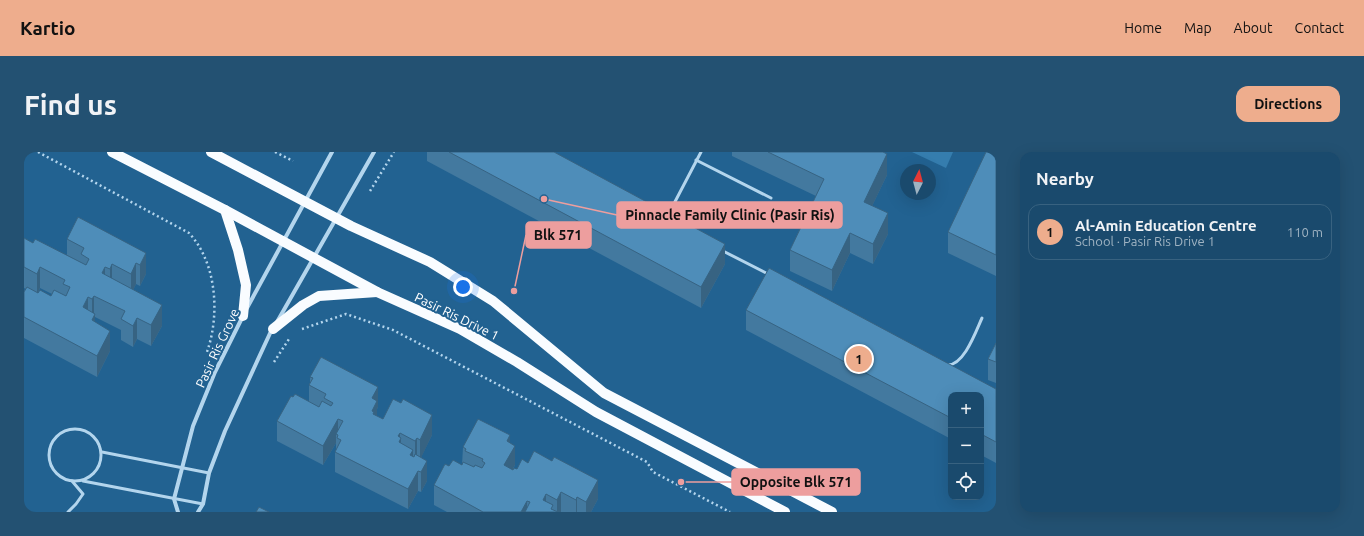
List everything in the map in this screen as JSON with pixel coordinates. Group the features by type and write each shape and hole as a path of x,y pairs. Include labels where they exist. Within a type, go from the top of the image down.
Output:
{"main road":[{"name":"Pasir Ris Drive 1","path":"112,152 314,257 377,292 460,329 517,362 596,412 785,512"},
{"name":"Pasir Ris Drive 1","path":"211,152 337,219 430,262 493,302 604,393 832,512"},
{"path":"225,210 238,250 246,285 243,316"},
{"path":"273,329 303,304 319,296 377,292"}],"street":[{"name":"Pasir Ris Grove","path":"178,512 174,499 181,467 193,426 215,372 282,241 332,152"},
{"path":"198,512 203,504 209,473 225,431 273,329 337,219 349,193 374,152"}],"lane":[{"path":"665,220 701,152"},
{"path":"696,160 771,198"},
{"path":"714,246 777,279"},
{"path":"945,365 952,365 962,358 982,318"},
{"path":"82,481 93,475 100,465 102,452 98,441 90,433 78,429 67,431 57,437 50,446 49,458 51,464 53,469 61,477 72,481 82,481 203,504"},
{"path":"102,452 209,473"},
{"path":"68,512 83,494 72,481"}],"path":[{"path":"38,152 189,233 197,241 214,288 210,342 206,356"},
{"path":"275,152 293,161"},
{"path":"368,195 394,152"},
{"path":"299,330 346,314 393,330 647,462 653,472 730,512"},
{"path":"274,363 292,335"}],"shaded area":[{"path":"912,152 953,152 946,168"}],"building":[{"path":"449,152 554,152 725,244 701,287"},
{"path":"768,152 883,152 887,154 864,202 888,213 873,244 850,233 832,270 790,250 824,179"},
{"path":"986,152 996,152 996,255 948,232"},
{"path":"78,217 146,253 140,265 136,263 131,274 112,264 110,269 105,267 102,273 162,305 151,325 137,318 133,326 121,319 125,311 94,296 92,299 88,297 83,307 95,314 92,320 110,331 97,356 24,317 24,292 27,287 38,293 40,290 51,296 54,290 66,296 70,287 63,284 65,280 40,267 37,274 24,267 24,238 33,243 35,239 86,265 89,259 81,254 84,248 67,239"},
{"path":"769,268 996,389 996,442 984,436 984,392 948,392 948,416 746,310"},
{"path":"996,343 996,362 988,359"},
{"path":"321,357 378,387 372,398 377,401 372,411 374,412 373,414 383,419 393,399 401,403 403,399 432,415 420,440 417,438 415,441 400,433 398,436 401,438 399,442 413,450 410,455 414,457 415,454 427,461 421,472 418,471 408,489 335,452 341,440 337,438 338,435 336,434 343,421 338,419 323,446 277,421 291,396 293,397 295,394 319,407 322,401 331,406 333,403 324,398 326,394 309,385 313,378 310,377"},
{"path":"478,419 510,435 507,441 515,446 504,465 513,470 514,468 517,469 522,459 528,463 534,451 552,461 554,457 598,480 586,502 577,497 576,500 561,492 557,500 546,494 543,500 553,505 551,509 558,512 525,512 530,502 527,501 521,512 483,512 434,485 445,464 449,466 453,460 462,465 463,462 474,467 475,465 482,468 485,463 482,461 483,459 465,451 466,449 463,447"},
{"path":"259,507 269,512 256,512"}],"place":[{"name":"Pinnacle Family Clinic (Pasir Ris)","path":"544,199"},
{"name":"Blk 571","path":"514,291"},
{"name":"Al-Amin Education Centre","path":"859,359"},
{"name":"Opposite Blk 571","path":"681,482"}]}
